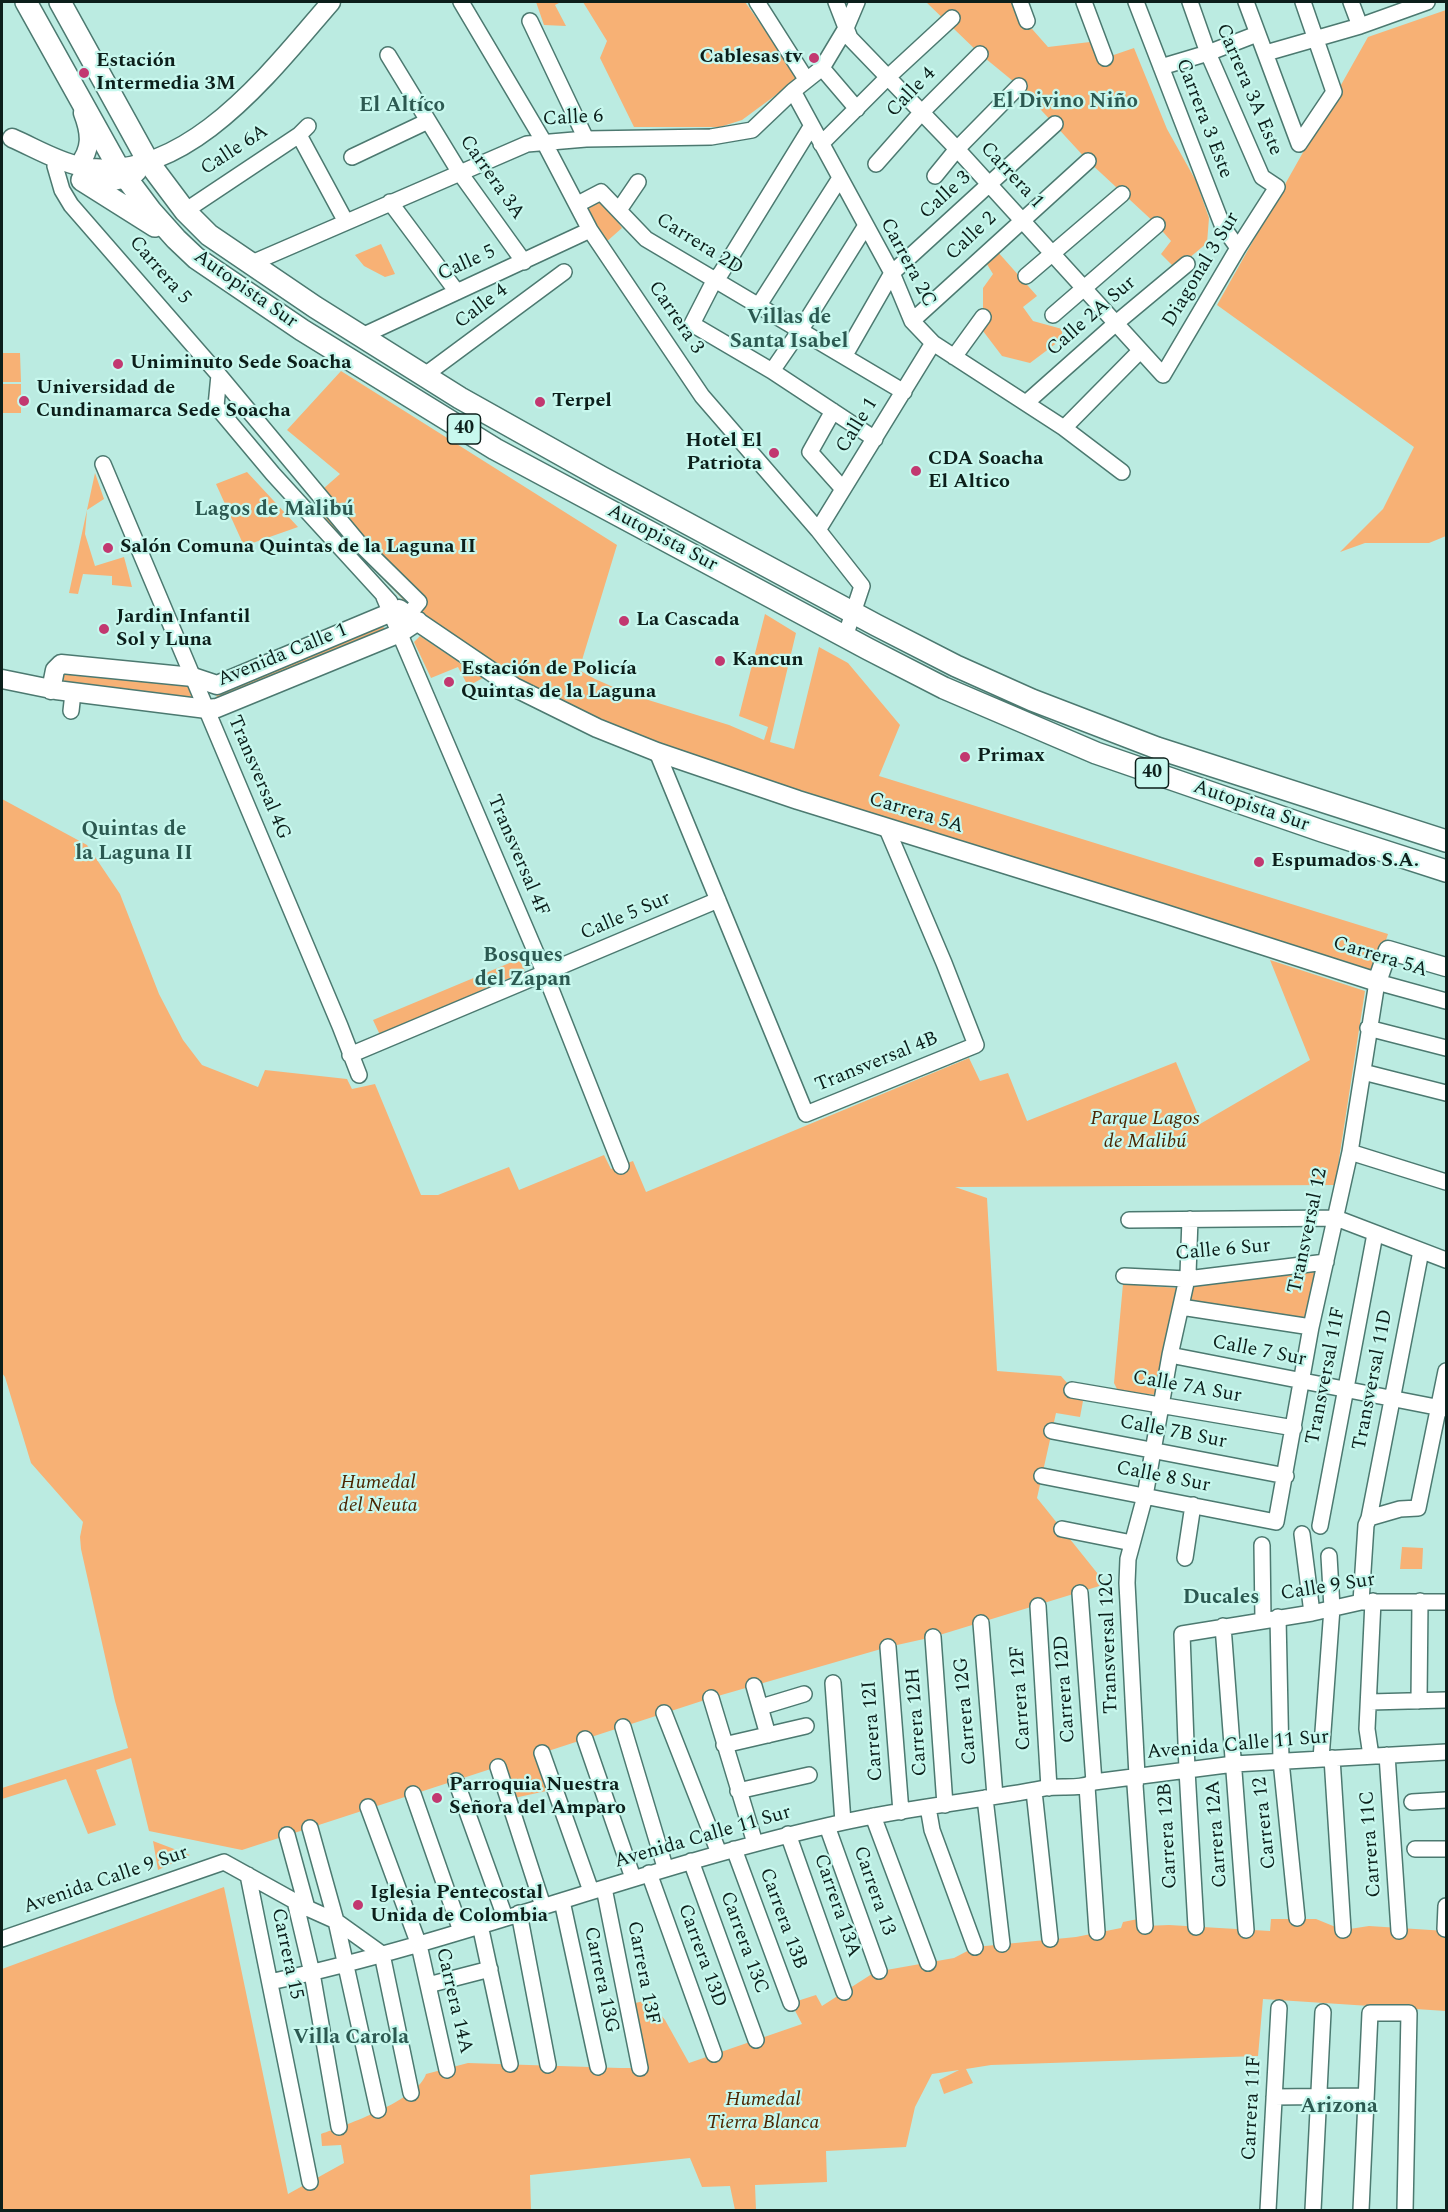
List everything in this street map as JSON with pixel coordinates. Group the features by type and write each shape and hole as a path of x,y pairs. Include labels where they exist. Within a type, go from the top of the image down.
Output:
{"highway":[{"name":"Autopista Sur","path":"26,2 122,172 176,239 202,263 302,330 495,449 944,688 1096,753 1446,871"},
{"name":"Autopista Sur","path":"60,2 149,163 185,211 208,235 362,336 508,426 956,666 1082,721 1168,752 1446,841"},
{"path":"80,173 176,239"}],"main road":[{"path":"7,135 55,166 108,182 122,172 149,163 204,133 236,106 296,44 331,2"},
{"path":"74,89 88,126 90,140 80,173"},
{"path":"7,135 80,173"},
{"name":"Avenida Calle 1","path":"2,679 51,690 72,702 217,708 400,633 400,610 217,685 193,677 61,664 55,670 51,690"},
{"name":"Carrera 5A","path":"400,610 514,687 597,728 657,752 887,829 1377,982"},
{"name":"Transversal 12","path":"1377,982 1388,950 1446,967"}],"street":[{"name":"Carrera 3","path":"461,2 544,142 590,230 702,396 818,530 862,585 845,637"},
{"path":"757,2 806,79"},
{"name":"Carrera 1","path":"836,2 850,38 957,149 1163,375"},
{"name":"Calle 6","path":"252,263 527,144 586,139 711,137 752,130 806,79 822,68 846,28 857,2"},
{"path":"1020,2 1027,21"},
{"path":"1084,2 1105,58"},
{"name":"Carrera 3 Este","path":"1136,2 1223,227 1238,248"},
{"name":"Carrera 3A Este","path":"1190,2 1208,53 1262,177 1277,187"},
{"path":"1246,2 1299,144 1334,92 1317,37 1303,2"},
{"path":"1351,2 1360,26"},
{"path":"1266,53 1360,26 1401,7 1427,2"},
{"path":"821,144 887,78 952,18"},
{"path":"530,21 586,139"},
{"path":"1161,67 1208,53 1257,34"},
{"name":"Calle 4","path":"876,164 921,113 980,54"},
{"name":"Carrera 3A","path":"388,55 460,173 524,262"},
{"path":"822,68 857,110"},
{"name":"Calle 3","path":"935,176 957,149 1019,86"},
{"name":"Carrera 2C","path":"793,91 892,273 912,321 933,343 1064,428 1122,472"},
{"path":"352,157 428,121"},
{"name":"Calle 3","path":"847,351 892,273 1055,124"},
{"path":"811,127 718,277 692,324 772,371 875,439"},
{"name":"Calle 6A","path":"185,211 303,131 346,222"},
{"name":"Calle 2","path":"912,321 1088,161"},
{"name":"Carrera 5","path":"55,166 62,190 71,206 219,375 359,543 420,602 400,610"},
{"path":"761,301 840,178"},
{"path":"624,216 638,182"},
{"name":"Diagonal 3 Sur","path":"1163,375 1277,187"},
{"name":"Carrera 2D","path":"578,204 601,192 624,216 718,277 847,351 906,388"},
{"path":"1026,276 1122,194"},
{"path":"390,202 457,292"},
{"path":"1053,315 1157,225"},
{"path":"772,371 865,227"},
{"name":"Calle 5","path":"362,336 590,230"},
{"name":"Calle 2A Sur","path":"1026,403 1187,264"},
{"name":"Calle 4","path":"425,375 564,272"},
{"path":"954,357 983,317"},
{"name":"Calle 1","path":"818,530 933,343"},
{"path":"1064,428 1140,351"},
{"path":"219,375 216,406 273,474 400,610"},
{"path":"833,411 810,452 843,489"},
{"name":"Transversal 4G","path":"104,464 358,1075"},
{"name":"Transversal 4F","path":"400,633 545,974 621,1166"},
{"name":"Transversal 4B","path":"657,752 806,1114 976,1045 887,829"},
{"name":"Calle 5 Sur","path":"351,1055 718,900"},
{"name":"Carrera 5A","path":"1377,982 1446,1001"},
{"name":"Transversal 12","path":"1276,1522 1311,1327 1350,1152 1377,982"},
{"path":"1368,1028 1446,1048"},
{"path":"1363,1072 1446,1093"},
{"path":"1350,1152 1446,1182"},
{"name":"Calle 6 Sur","path":"1129,1220 1336,1218 1446,1260"},
{"name":"Transversal 12C","path":"1145,1926 1135,1785 1137,1776 1127,1583 1128,1559 1145,1496 1170,1355 1187,1279 1190,1219"},
{"name":"Transversal 11F","path":"1320,1526 1375,1234"},
{"name":"Transversal 11D","path":"1367,1601 1366,1525 1421,1251"},
{"name":"Calle 6 Sur","path":"1124,1276 1187,1279 1326,1262"},
{"path":"1181,1307 1311,1327"},
{"name":"Calle 7 Sur","path":"1170,1355 1443,1408"},
{"path":"1369,1518 1400,1509 1418,1508 1443,1408 1446,1371"},
{"name":"Calle 7A Sur","path":"1072,1390 1294,1428"},
{"name":"Calle 7B Sur","path":"1052,1431 1286,1476"},
{"name":"Calle 8 Sur","path":"1042,1476 1276,1522"},
{"path":"1185,1558 1193,1505"},
{"path":"1062,1529 1132,1543"},
{"path":"1302,1534 1312,1613"},
{"name":"Carrera 12","path":"1262,1545 1271,1618 1281,1761 1297,1918"},
{"path":"1329,1556 1332,1608 1327,1758 1343,1930"},
{"name":"Carrera 12D","path":"1080,1593 1097,1932"},
{"name":"Calle 9 Sur","path":"1182,1634 1312,1613 1367,1601 1446,1602"},
{"name":"Carrera 11C","path":"1367,1601 1370,1702 1368,1729 1379,1756 1399,1931"},
{"path":"1419,1701 1420,1601"},
{"name":"Carrera 12F","path":"1038,1606 1042,1789 1050,1939"},
{"name":"Carrera 12G","path":"981,1623 990,1797 1002,1944"},
{"name":"Carrera 12A","path":"1223,1626 1246,1930"},
{"name":"Carrera 12B","path":"1182,1634 1186,1770 1196,1927"},
{"name":"Carrera 12H","path":"933,1637 945,1805"},
{"name":"Carrera 12I","path":"888,1647 901,1812"},
{"name":"Carrera 13","path":"833,1683 843,1822"},
{"path":"754,1686 768,1735"},
{"path":"761,1707 804,1694"},
{"path":"711,1698 755,1843"},
{"path":"1370,1702 1446,1700"},
{"name":"Carrera 13B","path":"664,1713 791,2003"},
{"path":"724,1745 806,1726"},
{"path":"623,1727 665,1867"},
{"path":"585,1739 633,1878"},
{"name":"Avenida Calle 11 Sur","path":"270,1982 346,1965 419,1944 665,1867 788,1834 873,1816 1042,1789 1234,1764 1446,1752"},
{"name":"Carrera 13F","path":"542,1753 597,1890 640,2068"},
{"path":"498,1767 543,1906"},
{"path":"738,1791 809,1775"},
{"path":"456,1781 512,1915 548,2066"},
{"path":"413,1794 461,1931"},
{"path":"1412,1802 1446,1800"},
{"name":"Carrera 14A","path":"368,1807 419,1944 447,2070"},
{"path":"928,1807 932,1830 975,1947"},
{"path":"873,1816 928,1963"},
{"name":"Carrera 13","path":"828,1826 879,1971"},
{"path":"310,1828 336,1921 378,2110"},
{"name":"Carrera 13A","path":"788,1834 844,1992"},
{"path":"287,1835 339,2127"},
{"path":"1415,1849 1446,1849"},
{"name":"Carrera 13C","path":"690,1861 756,2040"},
{"name":"Avenida Calle 9 Sur","path":"2,1939 224,1862 248,1875"},
{"name":"Carrera 13D","path":"649,1873 714,2054"},
{"path":"248,1875 336,1921 382,1954 411,2093"},
{"name":"Carrera 15","path":"248,1875 310,2182"},
{"name":"Carrera 13G","path":"562,1901 598,2067"},
{"path":"1445,1929 1446,1906"},
{"path":"480,1925 510,2064"},
{"path":"428,1985 489,1969"},
{"name":"Carrera 11F","path":"1268,2211 1279,2008"},
{"path":"1313,2211 1323,2012"},
{"path":"1361,2211 1370,2013 1408,2013 1405,2211"},
{"path":"1274,2097 1366,2096"}],"green space":[{"path":"536,2 561,2 555,5 566,26 544,25"},
{"path":"583,2 745,2 799,78 742,120 720,127 634,127 600,58 607,41"},
{"path":"926,2 1017,2 1025,21 1048,47 1090,42 1105,58 1134,48 1167,129 1196,181 1209,218 1207,243 1176,269 1161,254 1171,241 1157,225 1088,161 1019,86 980,54"},
{"path":"1446,10 1446,536 1429,543 1365,543 1340,552 1383,509 1414,447 1217,305 1368,37"},
{"path":"601,197 622,228 605,243 585,207"},
{"path":"381,244 395,274 385,277 364,266 355,255"},
{"path":"997,251 1037,296 1023,307 1033,321 1062,329 1062,339 1030,363 1002,356 983,331 983,288 993,274 985,261"},
{"path":"2,353 20,353 21,382 2,382"},
{"path":"341,371 617,545 579,670 629,694 729,725 764,740 768,727 739,716 765,614 796,633 770,742 794,749 819,647 848,663 900,725 879,776 1388,934 1375,973 721,765 665,746 544,696 419,616 315,509 323,489 340,474 287,430"},
{"path":"2,384 21,384 21,413 2,413"},
{"path":"247,472 298,527 244,546 216,484"},
{"path":"95,473 104,499 87,510 85,534 95,566 124,557 132,587 112,585 112,576 83,574 78,594 69,593"},
{"path":"382,623 385,631 217,700 216,692"},
{"path":"420,636 483,678 468,686 458,667 431,678 414,642"},
{"path":"67,671 191,684 194,692 191,698 63,685 60,677"},
{"name":"Humedal del Neuta","path":"2,799 87,845 120,894 159,994 183,1040 202,1065 258,1087 265,1070 347,1079 352,1089 375,1084 421,1195 438,1195 509,1167 519,1190 604,1155 611,1169 633,1161 646,1192 969,1058 980,1081 1008,1073 1027,1121 1176,1062 1200,1124 1310,1060 1270,960 1365,991 1335,1185 955,1187 987,1198 997,1371 1061,1376 1083,1401 1080,1417 1056,1413 1037,1498 1106,1584 933,1637 888,1647 711,1698 542,1753 551,1790 514,1798 503,1765 242,1850 149,1831 131,1758 96,1770 116,1825 88,1834 66,1779 2,1799 2,1788 128,1748 115,1701 81,1549 80,1537 83,1522 31,1463 2,1373"},
{"path":"519,959 525,971 380,1035 373,1020"},
{"path":"1319,1269 1305,1321 1189,1302 1195,1282"},
{"path":"1123,1284 1178,1288 1156,1395 1118,1391 1114,1383"},
{"path":"1402,1547 1423,1548 1422,1569 1400,1569"},
{"path":"153,1841 190,1855 158,1870"},
{"name":"Humedal Tierra Blanca","path":"224,1887 288,2194 344,2163 341,2145 322,2146 321,2134 396,2102 420,2084 426,2074 468,2063 620,2068 640,2068 648,2064 635,2003 649,2000 665,2020 689,2063 802,2024 791,2003 816,1995 822,2006 875,1972 954,1958 975,1947 1076,1937 1121,1928 1123,1922 1138,1919 1145,1926 1169,1925 1270,1931 1271,1919 1316,1919 1343,1930 1369,1926 1446,1931 1446,2011 1263,1999 1258,2056 991,2065 966,2069 973,2083 944,2094 939,2080 959,2070 932,2074 915,2107 906,2147 826,2151 827,2182 755,2185 756,2210 735,2210 730,2186 702,2187 690,2158 530,2175 531,2210 2,2210 2,1969"}],"place":[{"name":"Cablesas tv","path":"814,58"},
{"name":"Estación Intermedia 3M","path":"84,73"},
{"name":"Uniminuto Sede Soacha","path":"118,364"},
{"name":"Universidad de Cundinamarca Sede Soacha","path":"24,401"},
{"name":"Terpel","path":"540,402"},
{"name":"Hotel El Patriota","path":"774,453"},
{"name":"CDA Soacha El Altico","path":"916,471"},
{"name":"Salón Comuna Quintas de la Laguna II","path":"108,548"},
{"name":"La Cascada","path":"624,621"},
{"name":"Jardin Infantil Sol y Luna","path":"104,629"},
{"name":"Kancun","path":"720,661"},
{"name":"Estación de Policía Quintas de la Laguna","path":"449,682"},
{"name":"Primax","path":"965,757"},
{"name":"Espumados S.A.","path":"1259,862"},
{"name":"Parroquia Nuestra Señora del Amparo","path":"437,1798"},
{"name":"Iglesia Pentecostal Unida de Colombia","path":"358,1905"}],"district":[{"name":"El Divino Niño","path":"1065,103"},
{"name":"El Altíco","path":"402,107"},
{"name":"Villas de Santa Isabel","path":"789,331"},
{"name":"Lagos de Malibú","path":"274,511"},
{"name":"Quintas de la Laguna II","path":"134,843"},
{"name":"Bosques del Zapan","path":"523,969"},
{"name":"Ducales","path":"1221,1599"},
{"name":"Villa Carola","path":"351,2039"},
{"name":"Arizona","path":"1339,2108"}],"park label":[{"name":"Parque Lagos de Malibú","path":"1145,1132"}]}
